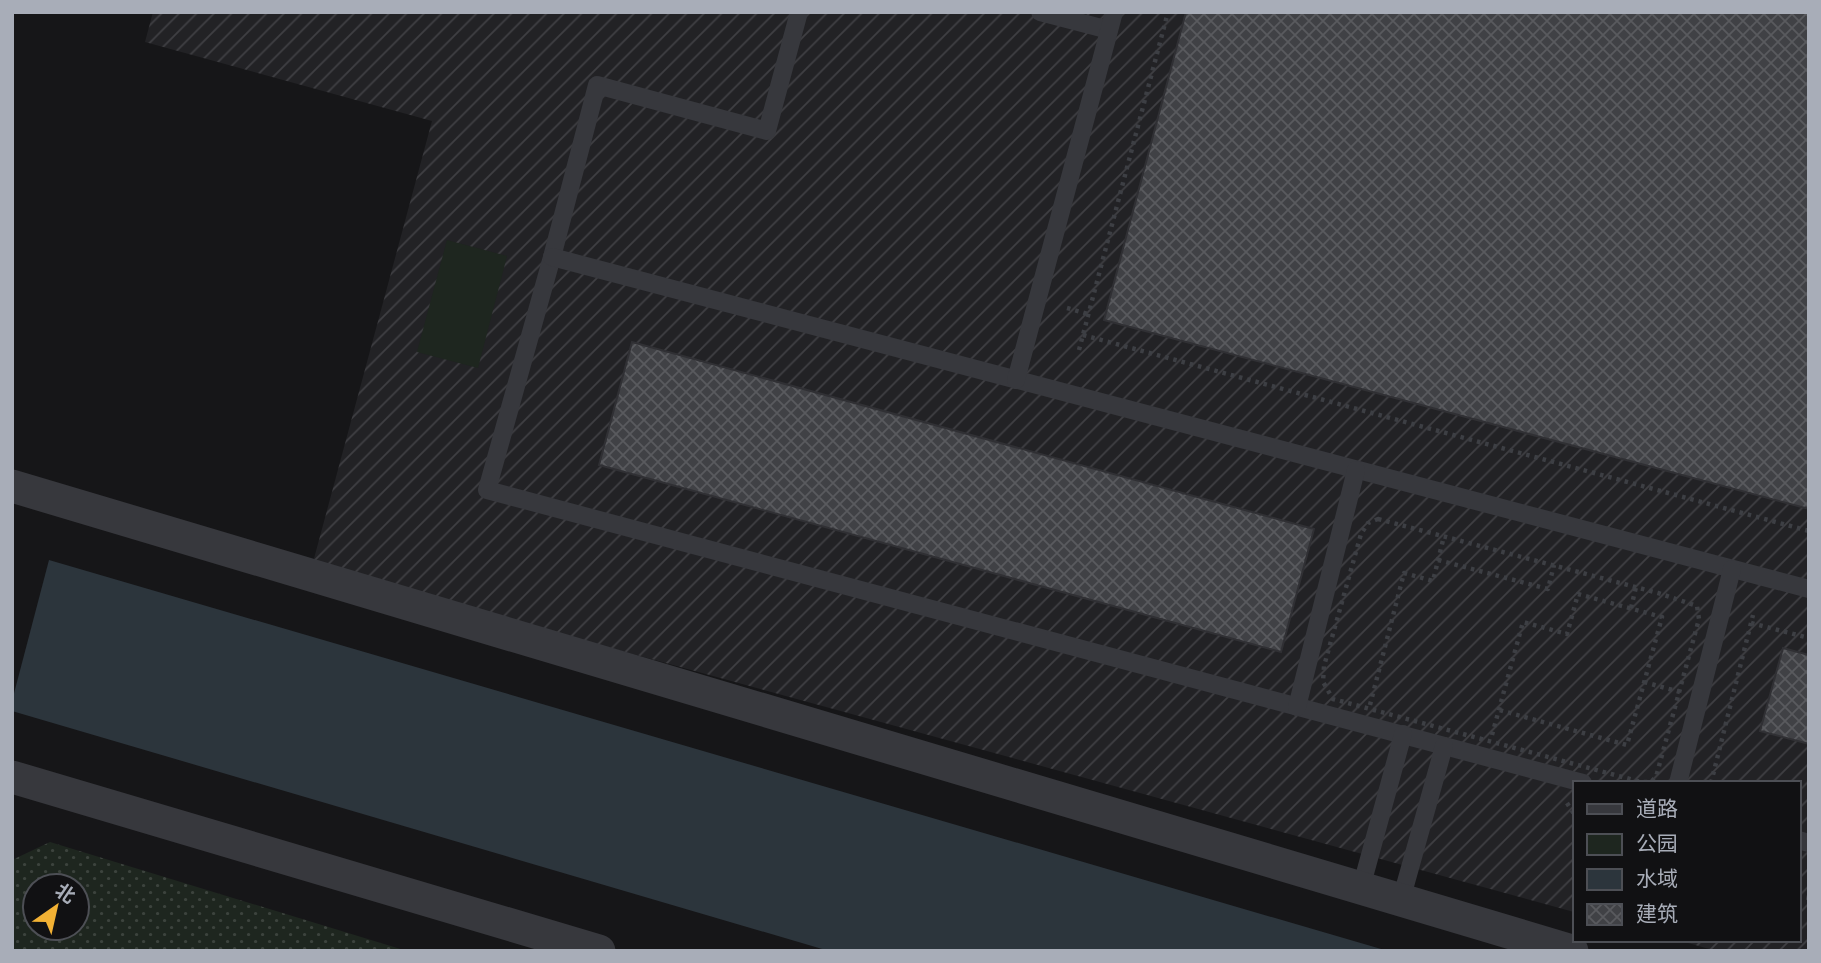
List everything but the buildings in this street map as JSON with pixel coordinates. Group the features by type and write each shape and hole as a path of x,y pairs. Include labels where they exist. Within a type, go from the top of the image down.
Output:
{"street":[{"path":"12,486 1572,951"},
{"path":"12,777 599,951"}],"lane":[{"path":"799,12 767,131 597,85 487,490 1575,781"},
{"path":"1041,12 1109,30"},
{"path":"1016,380 1114,12"},
{"path":"552,257 1809,589"},
{"path":"1297,707 1356,470"},
{"path":"1679,781 1732,569"},
{"path":"1361,888 1403,734"},
{"path":"1401,900 1444,746"}],"path":[{"path":"1079,350 1168,12"},
{"path":"1067,308 1088,314"},
{"path":"1083,335 1809,531"},
{"path":"1629,781 1333,699 1328,695 1323,682 1324,666 1361,534 1368,523 1378,519 1636,587 1697,606 1699,619 1680,692 1656,778 1648,781"},
{"path":"1369,709 1404,573 1433,581 1444,536"},
{"path":"1438,560 1548,589 1554,565"},
{"path":"1630,608 1636,587"},
{"path":"1490,741 1523,622 1567,634 1578,594 1662,617 1627,745 1499,710"},
{"path":"1712,781 1753,615"},
{"path":"1752,623 1809,638"},
{"path":"1644,682 1680,692"},
{"path":"1573,801 1564,799 1573,812"}],"shaded area":[{"path":"153,12 1809,12 1809,951 1716,951 1685,942 1800,942 1800,781 1573,781 1573,912 312,566 432,121 145,42"}],"green space":[{"path":"447,240 507,256 478,368 417,352"},
{"path":"50,842 407,951 12,951 12,860"}],"water":[{"path":"49,560 1388,951 829,951 12,711 12,701"}]}
